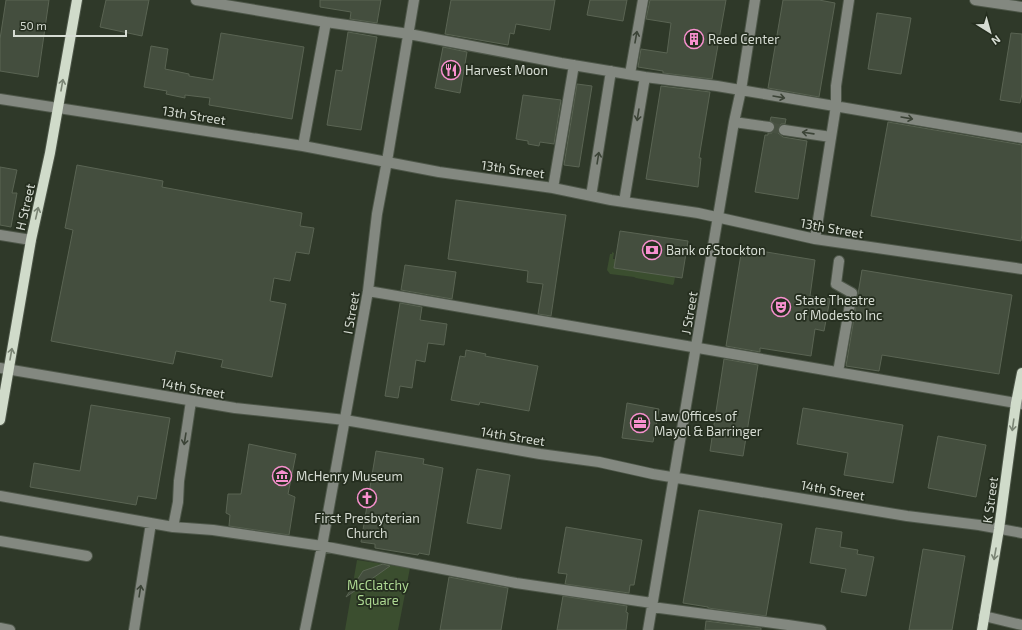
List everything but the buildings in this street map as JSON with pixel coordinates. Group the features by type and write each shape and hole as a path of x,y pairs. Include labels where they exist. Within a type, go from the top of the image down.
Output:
{"main road":[{"name":"H Street","path":"0,420 4,369 50,153 77,0"},
{"name":"K Street","path":"982,630 1000,529 1019,403 1022,373"}],"street":[{"path":"196,0 326,22 409,34 645,77 741,90 1022,138"},
{"name":"I Street","path":"305,630 322,546 368,291 377,214 388,161 414,0"},
{"path":"630,74 643,0"},
{"name":"J Street","path":"648,630 734,122 741,90 755,0"},
{"path":"815,239 836,106 836,86 849,0"},
{"path":"975,0 1022,7"},
{"path":"303,146 326,22"},
{"path":"553,188 574,65"},
{"path":"591,196 611,71"},
{"path":"624,202 645,77"},
{"name":"13th Street","path":"0,99 303,146 388,161 439,172 553,188 624,202 698,213 815,239 1022,269"},
{"path":"734,122 769,127"},
{"path":"784,130 831,137"},
{"path":"0,235 31,240"},
{"path":"838,372 852,293 836,284 839,261"},
{"path":"368,291 1019,403"},
{"name":"14th Street","path":"4,369 235,408 345,420 540,454 599,462 675,477 907,516 979,525 1022,533"},
{"path":"173,527 178,502 178,481 191,400"},
{"path":"0,496 173,527 213,530 322,546 516,583 821,630"},
{"path":"134,630 150,522"},
{"path":"0,541 86,556"},
{"path":"984,616 1022,625"},
{"path":"0,628 10,630"}],"green space":[{"path":"612,252 614,253 613,259 616,259 614,268 675,277 673,285 610,274 607,270 610,254 612,254"},
{"name":"McClatchy Square","path":"357,560 410,568 398,630 345,630"}],"tunnel":[{"path":"769,127 784,130"}],"place":[{"name":"Reed Center","path":"694,39"},
{"name":"Harvest Moon","path":"451,70"},
{"name":"Bank of Stockton","path":"652,250"},
{"name":"State Theatre of Modesto Inc","path":"781,307"},
{"name":"Law Offices of Mayol & Barringer","path":"640,423"},
{"name":"McHenry Museum","path":"282,476"},
{"name":"First Presbyterian Church","path":"367,498"}]}
